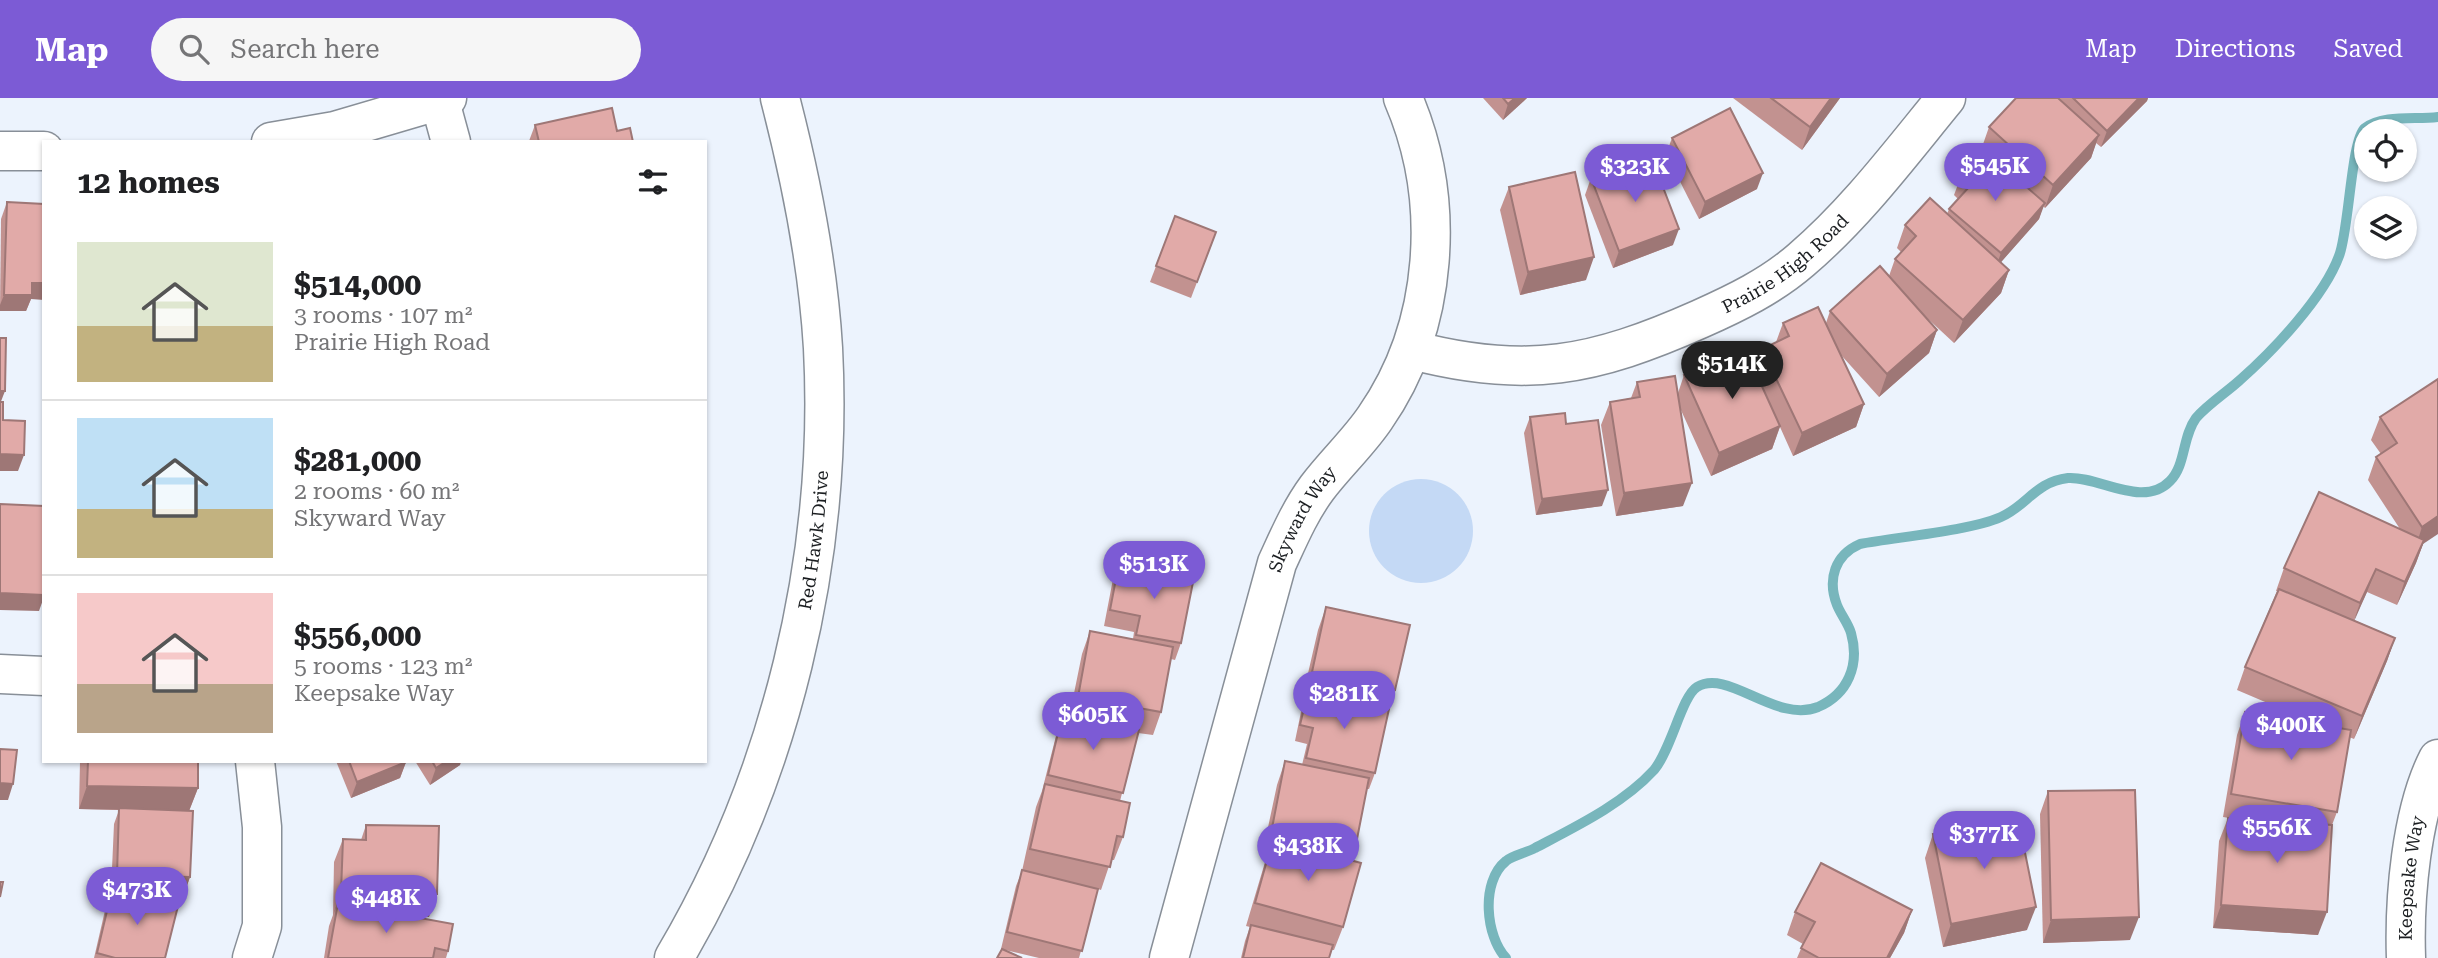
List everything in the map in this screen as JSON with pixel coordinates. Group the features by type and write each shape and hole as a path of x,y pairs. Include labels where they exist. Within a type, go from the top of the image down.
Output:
{"street":[{"name":"Red Hawk Drive","path":"674,958 717,878 768,749 789,682 815,543 822,473 823,348 805,206 780,98"},
{"name":"Skyward Way","path":"1170,958 1277,563 1302,511 1375,419 1412,350 1423,308 1431,230 1429,185 1403,98"},
{"name":"Prairie High Road","path":"1412,350 1459,362 1497,367 1570,363 1646,343 1732,304 1771,283 1830,234 1946,98"},
{"path":"283,140 335,131 442,99 451,140"},
{"path":"0,151 42,151"},
{"path":"0,674 42,676"},
{"name":"Keepsake Way","path":"2406,958 2411,872 2419,814 2438,759"},
{"path":"252,958 262,926 262,827 255,763"}],"shaded area":[{"path":"1421,479 1441,483 1458,494 1469,511 1473,531 1469,551 1458,568 1441,579 1421,583 1401,579 1384,568 1373,551 1369,531 1373,511 1384,494 1401,483"}],"building":[{"path":"1503,98 1515,98 1508,104"},
{"path":"1771,98 1831,98 1810,127"},
{"path":"2016,98 2058,98 2099,135 2053,185 1989,127"},
{"path":"2073,98 2139,98 2107,131"},
{"path":"612,108 617,131 630,128 633,140 539,140 535,125"},
{"path":"1730,108 1763,173 1705,202 1672,138"},
{"path":"1985,151 2045,203 2001,253 1949,209 1969,187 1960,179"},
{"path":"1651,156 1679,229 1619,251 1591,178"},
{"path":"1575,172 1594,257 1528,272 1509,187"},
{"path":"1930,198 2009,270 1963,320 1895,259 1916,236 1905,225"},
{"path":"7,202 42,204 42,283 32,283 32,295 4,295"},
{"path":"1175,216 1216,232 1197,282 1156,266"},
{"path":"1880,266 1937,330 1887,374 1830,311"},
{"path":"1818,307 1864,404 1802,433 1762,349 1789,336 1783,323"},
{"path":"0,338 6,338 5,391 0,391"},
{"path":"1745,349 1780,426 1719,453 1684,375"},
{"path":"1675,376 1692,483 1624,493 1610,402 1640,397 1637,382"},
{"path":"2438,379 2438,516 2422,527 2376,457 2397,443 2380,417"},
{"path":"0,402 3,402 3,420 25,421 24,455 0,454"},
{"path":"1565,413 1566,424 1598,420 1608,490 1542,499 1530,417"},
{"path":"2319,492 2424,540 2405,582 2376,569 2360,603 2284,568"},
{"path":"0,504 42,506 42,595 0,593"},
{"path":"1119,563 1194,577 1181,643 1136,635 1140,616 1110,610"},
{"path":"2279,589 2395,638 2362,716 2245,667"},
{"path":"1326,607 1410,625 1395,690 1312,672"},
{"path":"1090,631 1173,647 1161,712 1078,697"},
{"path":"1308,691 1389,709 1375,773 1306,758 1313,728 1300,725"},
{"path":"1063,712 1139,730 1123,793 1048,775"},
{"path":"2245,712 2351,730 2337,812 2231,794"},
{"path":"0,749 17,750 13,784 0,783"},
{"path":"1285,761 1369,778 1356,844 1272,828"},
{"path":"88,763 198,763 198,788 87,786"},
{"path":"350,763 404,763 357,782"},
{"path":"1045,784 1130,803 1123,837 1117,836 1110,867 1030,849"},
{"path":"2135,790 2139,917 2051,920 2048,791"},
{"path":"119,808 193,811 190,877 117,875"},
{"path":"2018,818 2036,907 1951,924 1933,834"},
{"path":"2228,818 2332,825 2327,912 2221,905"},
{"path":"366,825 439,826 437,894 341,892 343,839 366,840"},
{"path":"1273,839 1361,863 1343,927 1255,903"},
{"path":"1821,863 1912,910 1887,958 1819,958 1801,948 1815,922 1795,912"},
{"path":"1022,870 1098,889 1082,951 1007,932"},
{"path":"112,890 178,906 165,958 115,958 97,953"},
{"path":"338,903 453,924 448,951 435,948 433,958 328,958"},
{"path":"1251,925 1333,945 1329,958 1243,958"},
{"path":"1002,949 1022,958 997,958"}],"waterway":[{"path":"1506,958 1499,949 1490,924 1489,895 1498,870 1509,859 1598,814 1642,782 1660,761 1686,701 1697,687 1709,683 1723,684 1769,703 1802,710 1818,707 1844,686 1852,667 1853,645 1850,629 1834,595 1833,577 1839,561 1851,549 1860,544 1987,522 2010,512 2039,489 2057,480 2080,479 2134,492 2159,489 2170,481 2179,467 2188,434 2196,418 2282,339 2310,306 2332,272 2342,244 2356,149 2365,128 2391,119 2438,117"}]}
